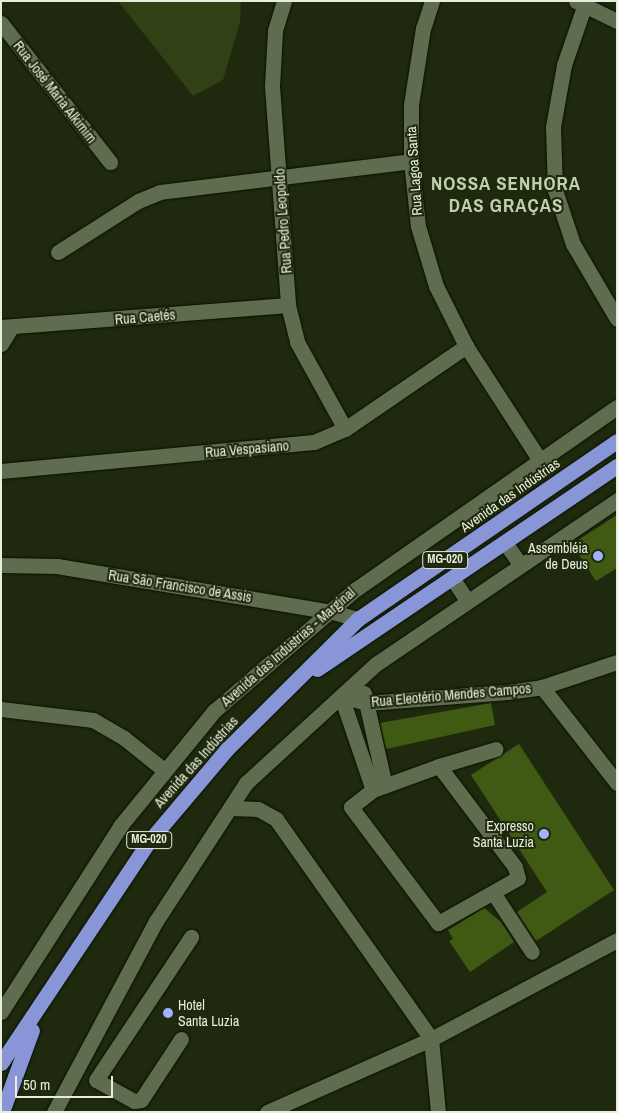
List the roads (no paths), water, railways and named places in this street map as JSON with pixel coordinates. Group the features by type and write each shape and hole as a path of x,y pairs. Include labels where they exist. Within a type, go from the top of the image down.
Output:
{"highway":[{"name":"Avenida das Indústrias","path":"1,1063 40,1010 150,840 227,749 358,620 617,442"},
{"name":"Avenida das Indústrias","path":"285,691 617,466"},
{"name":"Avenida das Indústrias","path":"2,1112 40,1010"}],"street":[{"name":"Rua Pedro Leopoldo","path":"284,1 275,31 272,86 280,174 288,304 297,342 345,429"},
{"name":"Rua Lagoa Santa","path":"432,1 423,28 411,105 411,161 418,226 436,286 466,346 540,462"},
{"path":"617,21 582,2 564,65 553,127 555,190 572,244 617,319"},
{"name":"Rua José Maria Alkimim","path":"4,31 110,162"},
{"path":"58,252 138,200 160,192 280,174 411,161"},
{"name":"Rua Caetés","path":"6,328 288,304"},
{"path":"1,344 6,328"},
{"name":"Rua Vespasiano","path":"1,471 314,442 345,429 466,346"},
{"name":"Avenida das Indústrias - Marginal","path":"1,1012 121,825 214,711 333,612 356,589 617,407"},
{"path":"54,1112 156,921 246,783 376,664 466,599 614,507"},
{"path":"504,543 520,564"},
{"name":"Rua São Francisco de Assis","path":"1,565 57,566 333,612 358,620"},
{"path":"452,578 466,599"},
{"name":"Rua Eleotério Mendes Campos","path":"341,696 366,703 542,687 617,662"},
{"path":"360,680 366,703 379,788"},
{"path":"542,687 617,783"},
{"path":"341,696 379,788"},
{"path":"1,709 92,720 124,738 164,770"},
{"path":"439,766 518,870 517,880 441,922 434,922 352,811 353,802 379,788 439,766 496,749"},
{"path":"231,808 258,809 276,819 431,1039 438,1112"},
{"path":"494,894 532,952"},
{"path":"181,1039 142,1100 134,1101 96,1080 191,936"},
{"path":"267,1112 431,1039 617,940"},
{"path":"83,1057 104,1067"}],"place":[{"name":"Assembléia de Deus","path":"598,556"},
{"name":"Expresso Santa Luzia","path":"544,834"},
{"name":"Hotel Santa Luzia","path":"168,1013"}],"district":[{"name":"NOSSA SENHORA DAS GRAÇAS","path":"506,195"}]}
